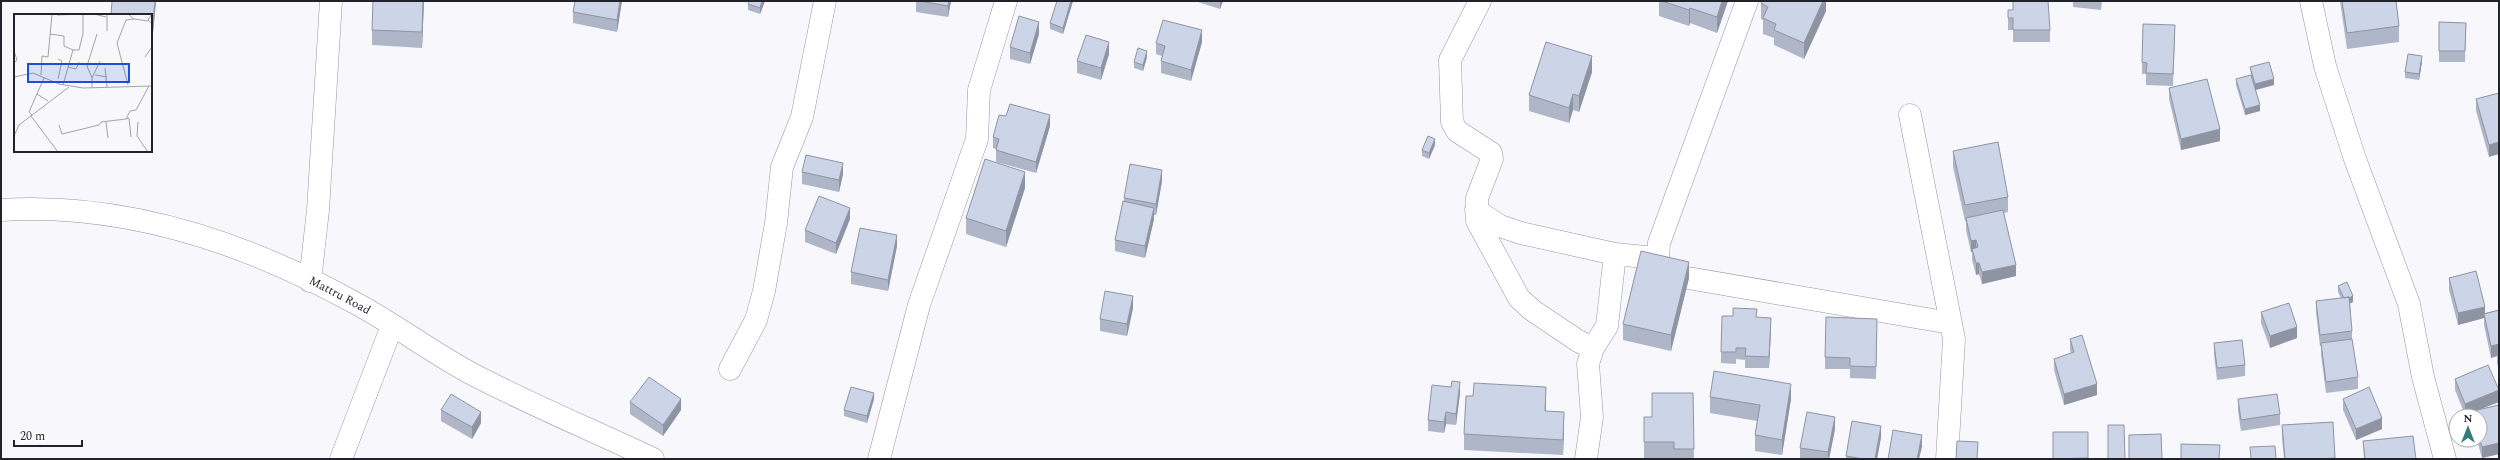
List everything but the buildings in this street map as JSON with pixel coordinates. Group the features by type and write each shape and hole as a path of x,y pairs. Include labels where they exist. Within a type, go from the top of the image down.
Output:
{"street":[{"path":"310,281 318,210 331,1"},
{"path":"730,369 756,320 764,292 776,223 782,166 802,116 825,1"},
{"path":"879,459 919,305 977,139 979,90 1006,1"},
{"path":"1480,1 1450,60 1449,73 1452,122 1457,131 1491,152 1492,159 1477,198 1477,221 1519,298 1532,310 1593,348"},
{"path":"1657,273 1659,243 1747,1"},
{"path":"2311,1 2325,66 2355,159 2409,304 2423,377 2445,459"},
{"path":"1910,115 1954,339 1947,459"},
{"name":"Mattru Road","path":"1,210 60,210 126,218 181,229 236,246 358,304 475,376 653,459"},
{"path":"1476,210 1500,226 1521,233 1616,254 1644,257 1657,273 1950,322"},
{"path":"1586,459 1592,417 1588,364 1593,348 1607,326 1616,254"},
{"path":"341,459 392,326"}]}
